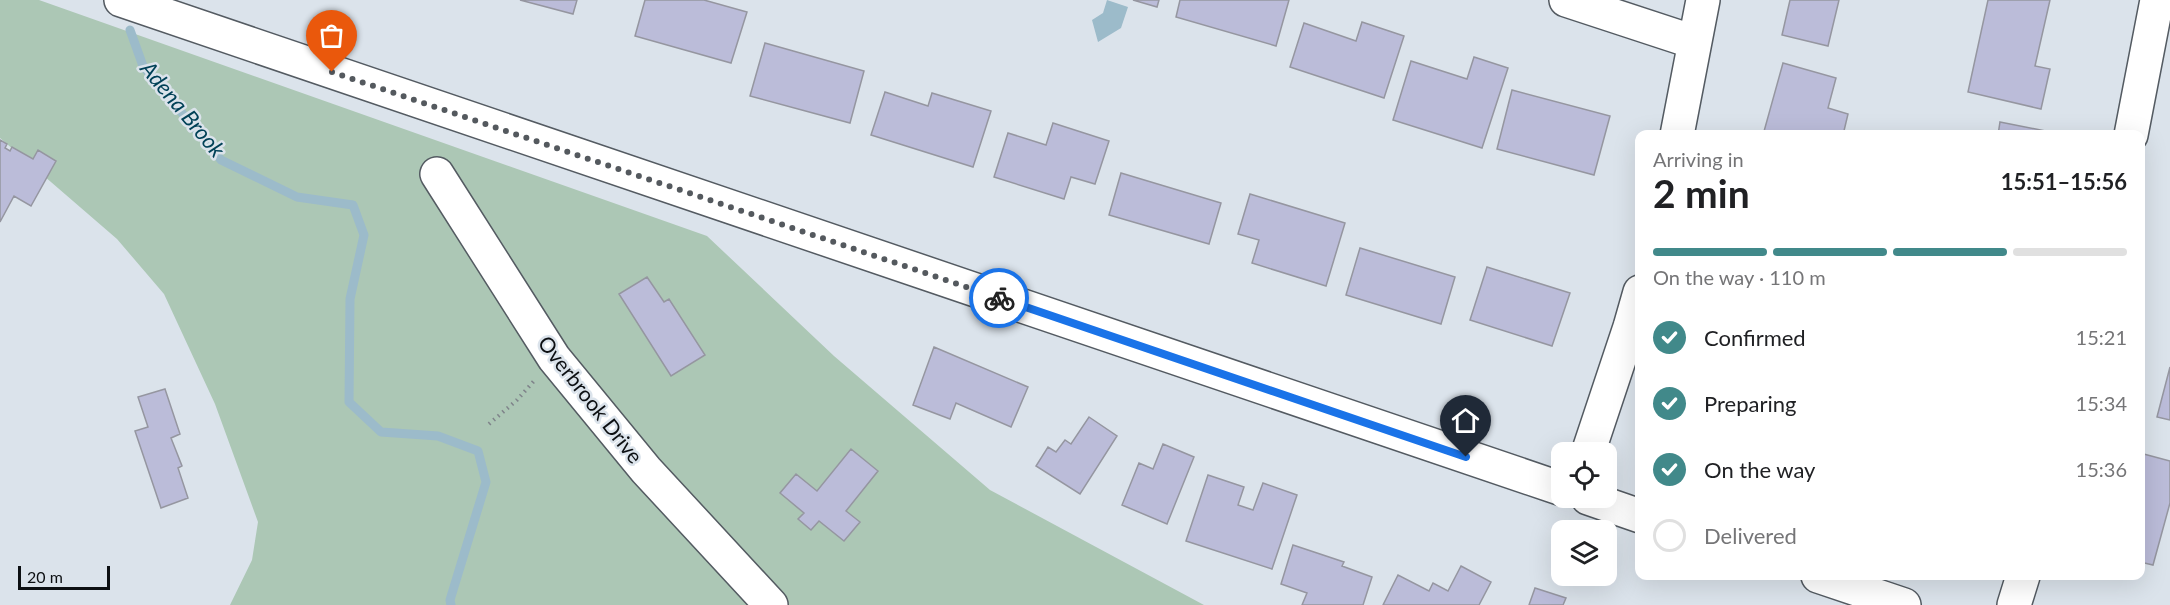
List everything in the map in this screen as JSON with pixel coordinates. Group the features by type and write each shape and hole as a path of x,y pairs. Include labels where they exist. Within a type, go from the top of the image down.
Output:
{"main road":[{"path":"121,0 182,10 1551,485"},
{"path":"1566,0 1694,42"},
{"path":"1678,130 1703,0"},
{"path":"2132,130 2157,0"},
{"name":"Overbrook Drive","path":"437,174 554,358 646,470 761,595"},
{"path":"1592,442 1635,310"},
{"path":"1617,508 1635,514"},
{"path":"1830,580 1904,605"},
{"path":"2014,605 2022,580"}],"path":[{"path":"489,424 517,400 554,358"}],"green space":[{"path":"0,0 39,0 707,236 834,356 990,490 1204,605 230,605 252,560 258,522 215,404 164,294 117,239 0,138"}],"water":[{"path":"1107,0 1128,7 1121,28 1098,42 1092,20 1103,13"}],"building":[{"path":"520,0 577,0 573,14"},
{"path":"645,0 704,0 747,12 731,63 635,36"},
{"path":"1133,0 1159,0 1157,7"},
{"path":"1180,0 1289,0 1276,46 1176,17"},
{"path":"1790,0 1839,0 1828,46 1782,35"},
{"path":"1988,0 2050,0 2035,66 2050,69 2041,109 1968,92"},
{"path":"1362,22 1404,36 1384,98 1290,67 1304,23 1356,41"},
{"path":"765,43 864,71 850,123 750,96"},
{"path":"1474,57 1508,68 1482,148 1393,120 1411,61 1467,79"},
{"path":"1783,63 1836,78 1828,108 1848,114 1844,130 1764,130"},
{"path":"1512,90 1610,116 1594,175 1497,149"},
{"path":"885,92 928,106 932,93 991,111 973,167 871,135"},
{"path":"2000,122 2041,130 1999,130"},
{"path":"1053,123 1109,141 1095,184 1071,177 1064,199 994,177 1008,133 1046,145"},
{"path":"0,140 7,144 5,148 10,151 12,147 33,159 38,150 56,161 31,206 14,196 0,222"},
{"path":"1121,173 1221,203 1209,244 1109,215"},
{"path":"1250,194 1345,223 1326,286 1252,263 1259,240 1238,234"},
{"path":"1360,248 1455,277 1441,324 1346,295"},
{"path":"1487,267 1570,293 1552,346 1470,320"},
{"path":"647,277 664,302 669,299 705,355 671,376 619,294"},
{"path":"934,347 1028,387 1011,427 956,403 950,419 913,405"},
{"path":"2170,367 2170,420 2157,417"},
{"path":"165,389 180,434 171,438 182,466 178,468 188,498 161,508 135,431 148,427 138,397"},
{"path":"1089,417 1117,436 1080,494 1036,466 1048,447 1056,452 1065,440 1071,444"},
{"path":"1163,444 1194,457 1167,524 1122,505 1139,463 1153,469"},
{"path":"851,449 878,471 846,511 860,522 844,541 819,521 811,530 798,519 804,513 780,493 796,474 817,491"},
{"path":"2145,454 2170,461 2170,503 2153,565 2145,563"},
{"path":"1208,475 1244,487 1238,505 1253,510 1263,483 1297,495 1272,569 1186,541"},
{"path":"1293,545 1344,562 1342,566 1372,577 1363,605 1302,605 1307,593 1281,584"},
{"path":"1461,566 1491,582 1479,605 1383,605 1398,575 1429,591 1433,583 1448,591"},
{"path":"1535,588 1566,598 1563,605 1529,605"}],"waterway":[{"name":"Adena Brook","path":"130,30 143,66 221,160 297,197 353,205 364,235 350,299 349,402 381,432 438,436 478,451 486,482 450,600 451,605"}],"way so far":[{"path":"332,72 999,298"}],"route":[{"path":"999,298 1466,457"}]}
